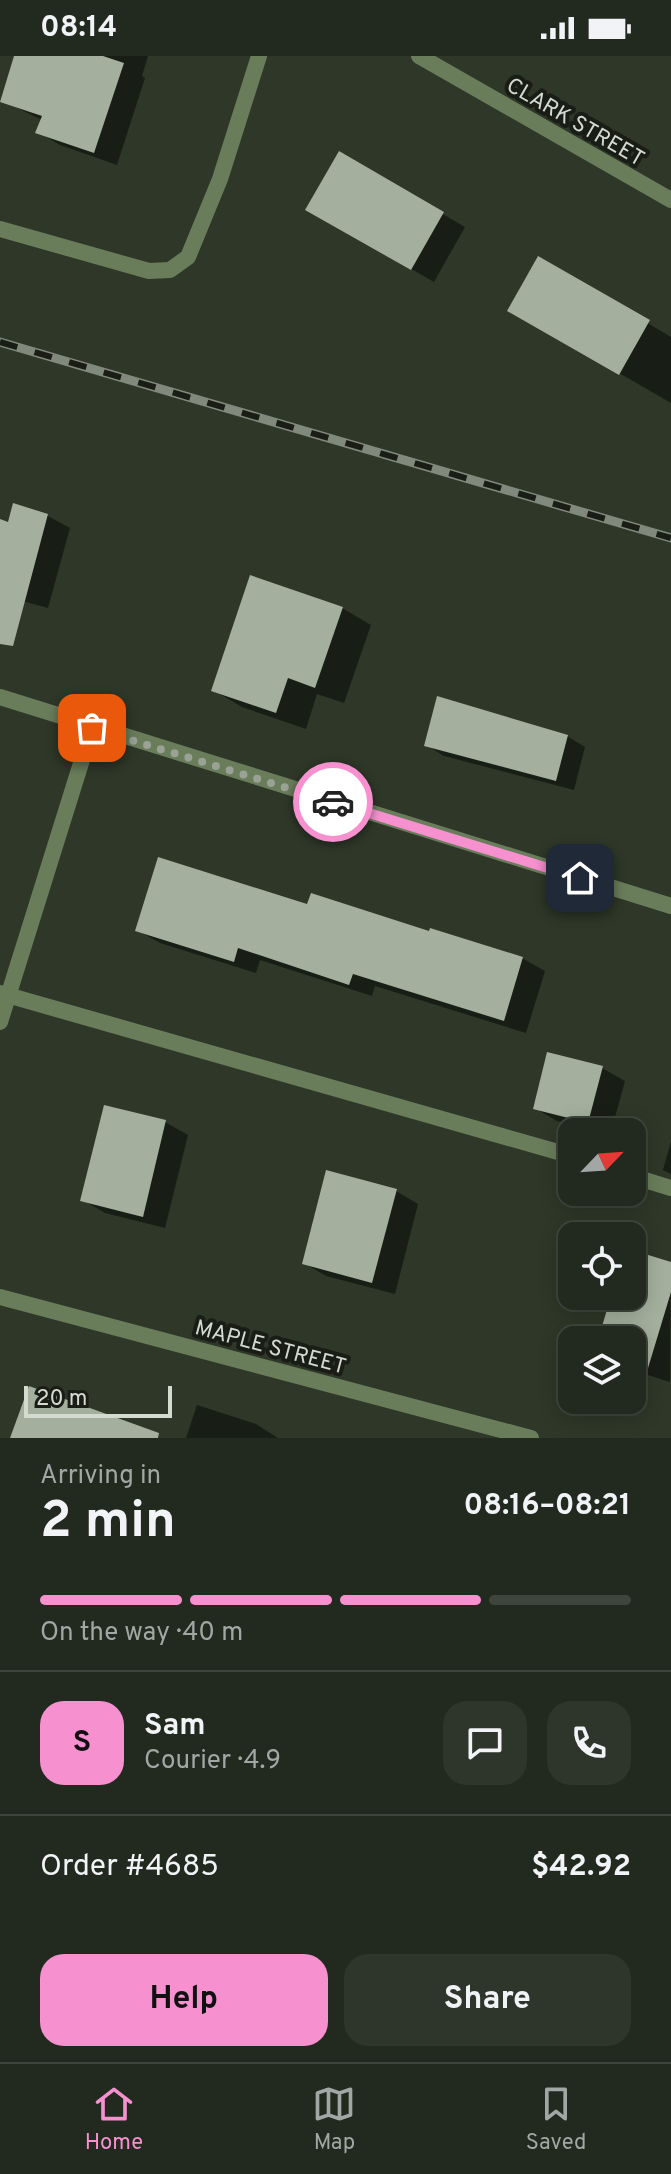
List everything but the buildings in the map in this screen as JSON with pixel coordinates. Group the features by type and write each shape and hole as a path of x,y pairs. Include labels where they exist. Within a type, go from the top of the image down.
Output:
{"street":[{"path":"0,229 149,271 170,270 188,257 220,179 259,56"},
{"name":"CLARK STREET","path":"419,56 671,200"},
{"path":"0,697 671,906"},
{"path":"0,1022 4,994 92,728"},
{"path":"4,994 558,1152"},
{"path":"646,1180 671,1188"},
{"name":"MAPLE STREET","path":"0,1297 531,1438"}],"railway":[{"path":"0,342 671,538"}],"way so far":[{"path":"92,728 333,802"}],"route":[{"path":"333,802 580,878"}]}
